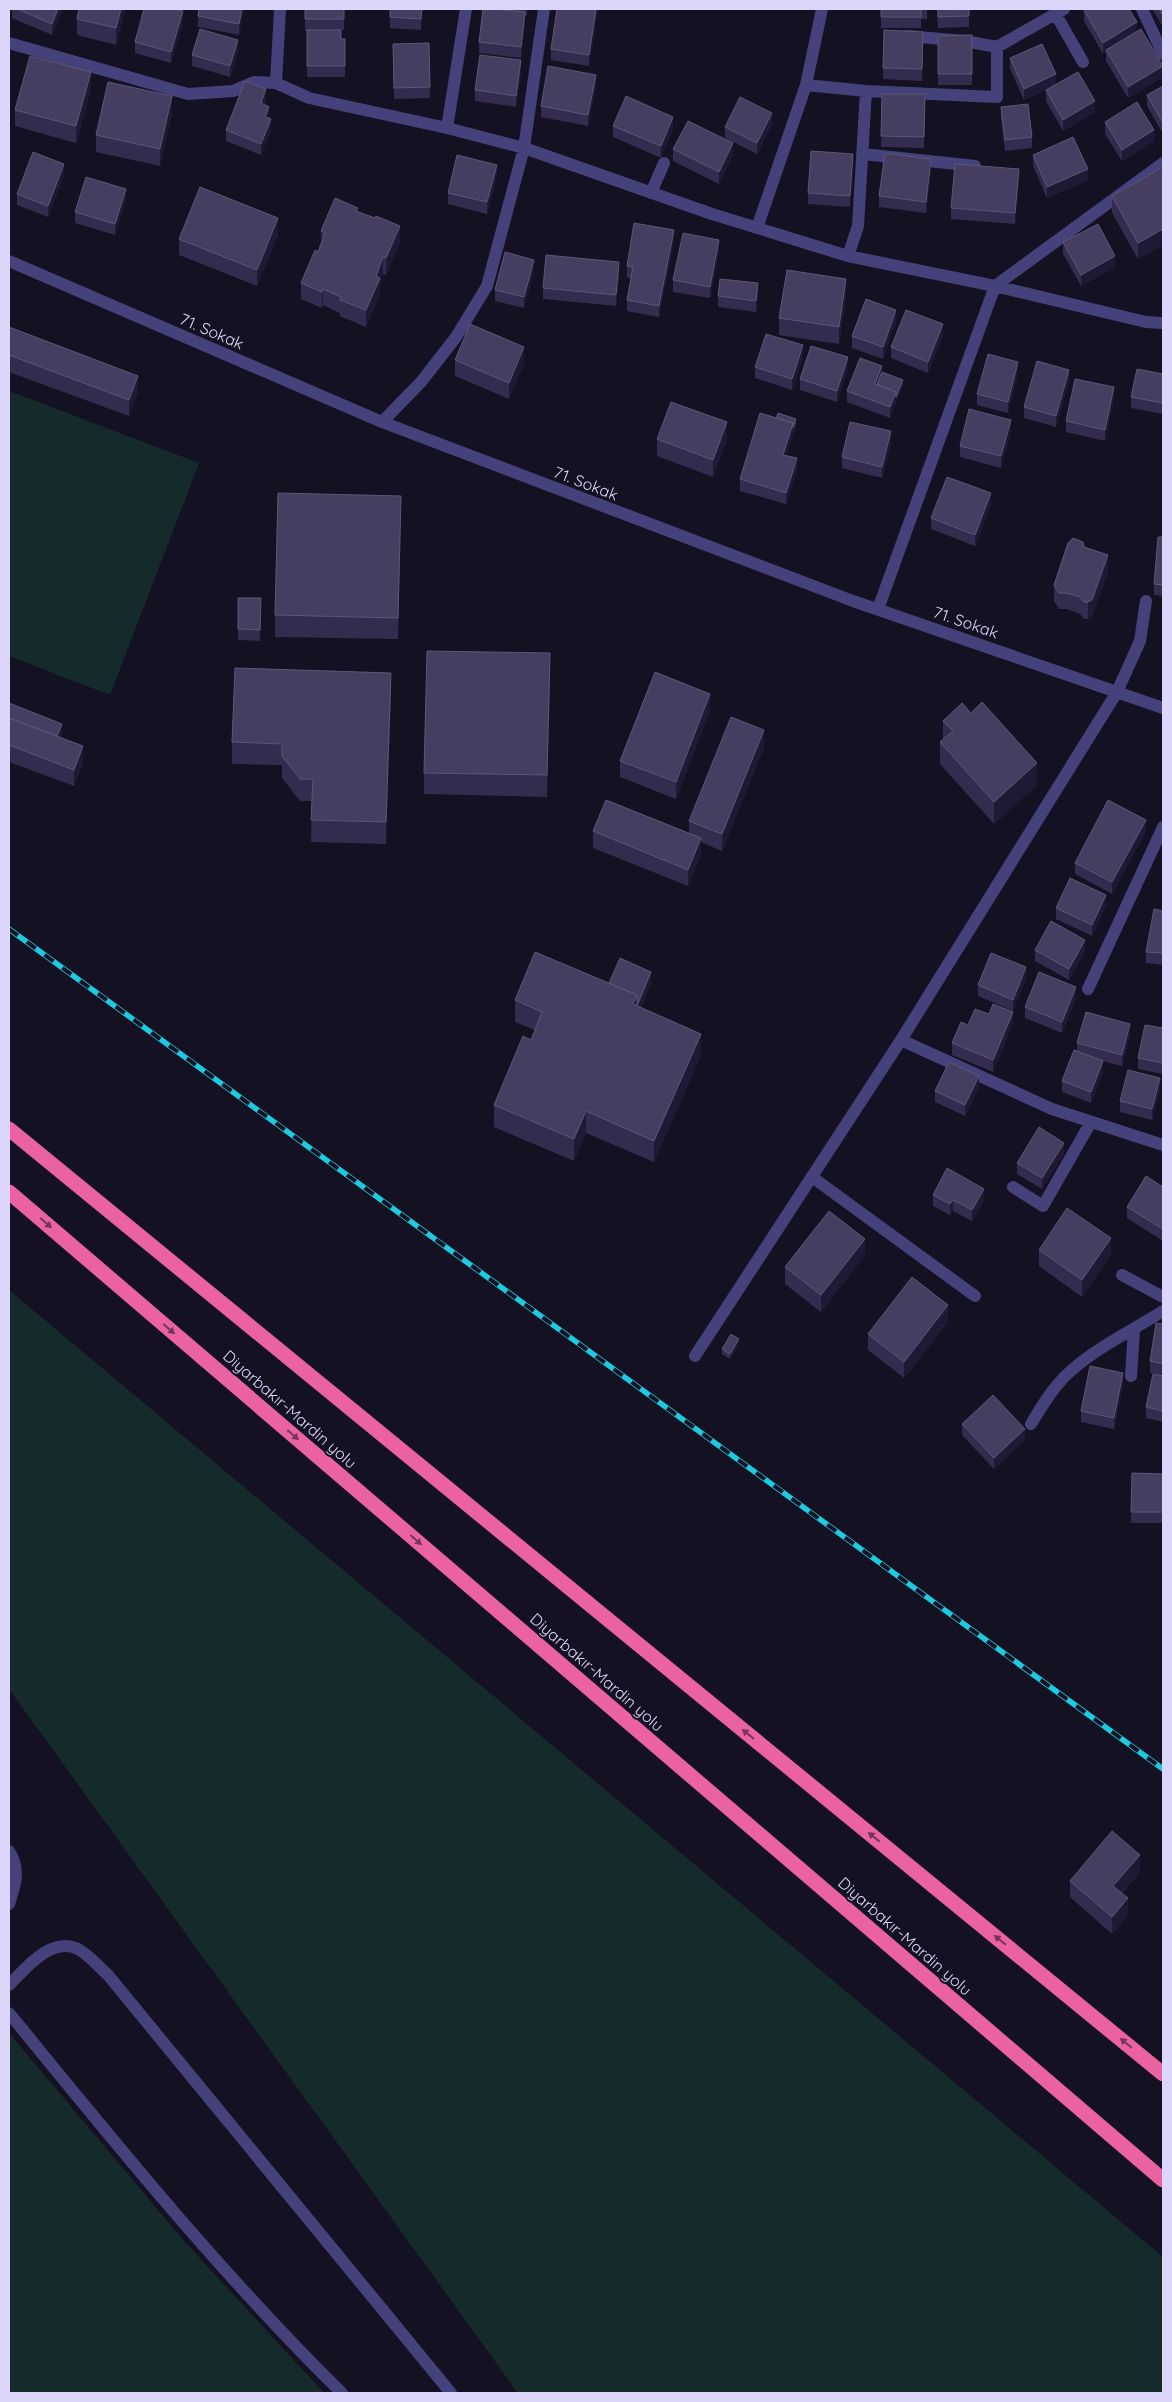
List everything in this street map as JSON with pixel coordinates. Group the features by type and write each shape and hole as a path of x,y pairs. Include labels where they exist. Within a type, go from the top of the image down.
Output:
{"highway":[{"path":"9,1129 1163,2074"},
{"name":"Diyarbakır-Mardin yolu","path":"9,1192 1163,2180"}],"street":[{"path":"276,83 280,9"},
{"path":"447,128 466,9"},
{"path":"382,422 421,382 456,337 487,286 524,148 544,9"},
{"path":"757,228 806,85 822,9"},
{"path":"1142,9 1163,54"},
{"path":"906,36 965,41 997,47 1060,11 1083,62"},
{"path":"9,42 188,94 233,91 254,82 276,83 309,98 447,128 524,148 651,193 848,256 995,286 1146,322 1163,323"},
{"path":"806,85 866,91 997,97 997,47"},
{"path":"848,256 858,226 866,91"},
{"path":"863,154 983,167"},
{"path":"651,193 664,163"},
{"path":"878,609 995,286 1163,163"},
{"name":"71. Sokak","path":"9,261 382,422 878,609 1163,708"},
{"path":"696,1356 901,1040 1117,692 1140,641 1146,601"},
{"path":"1088,989 1163,828"},
{"path":"901,1040 1052,1109 1163,1145"},
{"path":"1013,1187 1043,1206 1091,1122"},
{"path":"812,1177 975,1296"},
{"path":"1122,1275 1163,1297"},
{"path":"1031,1424 1047,1397 1072,1369 1163,1311"},
{"path":"1131,1376 1134,1330"},
{"path":"9,1851 13,1858 17,1880 9,1904"},
{"path":"9,1985 35,1958 58,1946 77,1949 108,1975 451,2393"},
{"path":"9,2013 134,2165 296,2348 342,2393"}],"green space":[{"path":"9,391 199,463 110,695 9,656"},
{"path":"9,1290 1163,2257 1163,2393 518,2393 9,1689"},
{"path":"9,2033 185,2242 324,2393 9,2393"}],"building":[{"path":"17,9 58,9 52,24"},
{"path":"79,9 121,9 116,28 77,19"},
{"path":"144,9 174,9 183,11 171,52 135,42"},
{"path":"199,9 242,9 239,24 198,16"},
{"path":"305,9 344,9 344,19 305,19"},
{"path":"390,9 422,9 421,19 390,17"},
{"path":"483,9 525,12 521,47 479,42"},
{"path":"557,9 596,9 589,55 551,49"},
{"path":"881,9 921,9 921,17 881,17"},
{"path":"938,9 969,9 969,16 938,17"},
{"path":"1129,9 1137,22 1103,43 1084,10"},
{"path":"200,29 238,40 230,66 192,55"},
{"path":"1141,29 1163,66 1128,87 1106,50"},
{"path":"307,30 341,30 341,39 345,39 345,66 307,66"},
{"path":"884,30 923,32 922,69 883,68"},
{"path":"972,35 972,74 938,74 938,36"},
{"path":"429,43 430,87 394,88 393,44"},
{"path":"1042,44 1056,74 1024,89 1010,58"},
{"path":"480,55 521,60 516,96 475,90"},
{"path":"30,56 91,72 76,126 15,110"},
{"path":"548,66 596,75 588,115 541,106"},
{"path":"1078,72 1095,101 1063,120 1046,90"},
{"path":"245,81 266,89 261,103 269,107 265,117 271,119 261,144 226,130"},
{"path":"108,82 172,96 160,149 96,135"},
{"path":"1163,86 1163,123 1147,95"},
{"path":"882,94 925,94 924,137 881,136"},
{"path":"626,96 673,117 661,146 613,126"},
{"path":"740,97 772,113 757,143 725,127"},
{"path":"1137,102 1154,130 1122,150 1105,122"},
{"path":"1028,104 1032,137 1005,140 1001,107"},
{"path":"688,121 733,143 719,172 673,149"},
{"path":"1073,137 1088,169 1047,187 1033,155"},
{"path":"811,151 853,154 850,196 808,193"},
{"path":"33,152 64,164 48,206 17,194"},
{"path":"885,153 931,159 926,202 879,196"},
{"path":"457,155 497,165 487,202 448,193"},
{"path":"955,164 1019,169 1015,213 951,208"},
{"path":"1163,167 1163,229 1138,243 1112,196"},
{"path":"86,177 126,189 115,224 75,212"},
{"path":"200,187 278,218 257,270 179,239"},
{"path":"335,198 358,208 356,211 375,218 376,216 400,226 386,258 383,257 376,276 380,278 366,310 340,300 341,297 323,289 322,292 301,283 315,250 318,252 325,233 321,231"},
{"path":"634,223 674,230 659,306 627,300 633,267 627,266"},
{"path":"1098,224 1115,256 1081,275 1063,242"},
{"path":"683,233 719,240 710,287 673,280"},
{"path":"505,252 534,260 524,297 495,290"},
{"path":"546,255 619,262 616,295 543,288"},
{"path":"787,270 846,279 839,327 779,318"},
{"path":"720,279 758,283 756,301 718,296"},
{"path":"866,299 896,310 883,347 852,336"},
{"path":"906,310 943,324 928,362 891,347"},
{"path":"470,324 524,347 509,383 455,360"},
{"path":"9,327 138,376 129,400 9,355"},
{"path":"766,334 803,345 792,379 755,367"},
{"path":"811,346 848,357 837,391 800,379"},
{"path":"988,354 1018,362 1008,402 977,394"},
{"path":"860,358 882,366 875,384 896,392 890,407 847,391"},
{"path":"1037,361 1069,370 1056,416 1024,407"},
{"path":"1137,369 1163,374 1163,403 1131,397"},
{"path":"882,372 903,380 896,397 896,392 877,384"},
{"path":"1075,379 1114,387 1105,430 1066,421"},
{"path":"671,402 727,422 713,460 657,439"},
{"path":"969,409 1011,420 1001,456 960,446"},
{"path":"760,413 793,423 783,455 797,458 786,493 740,479"},
{"path":"778,413 796,419 793,428 793,423 776,418"},
{"path":"850,422 891,431 882,467 842,457"},
{"path":"947,477 991,493 975,535 931,518"},
{"path":"278,493 401,496 398,618 275,615"},
{"path":"1158,537 1163,537 1163,585 1154,584"},
{"path":"1073,538 1083,542 1084,547 1108,555 1092,600 1088,602 1084,602 1080,597 1059,593 1054,585 1068,543"},
{"path":"238,598 261,598 260,630 238,629"},
{"path":"427,651 550,653 547,775 424,773"},
{"path":"235,668 391,673 386,822 311,820 313,779 300,779 282,756 282,744 232,742"},
{"path":"655,672 710,694 676,782 620,761"},
{"path":"982,702 1037,763 994,802 940,742 953,731 943,721 962,703 971,713"},
{"path":"9,703 62,724 57,736 9,718"},
{"path":"731,717 764,730 722,834 689,821"},
{"path":"9,718 83,746 74,770 9,745"},
{"path":"606,800 701,838 688,870 593,831"},
{"path":"1108,800 1146,820 1112,882 1075,863"},
{"path":"1070,878 1106,895 1092,925 1056,908"},
{"path":"1154,909 1163,911 1163,953 1146,952"},
{"path":"1051,921 1085,940 1069,969 1035,950"},
{"path":"535,952 637,995 633,1004 701,1034 654,1141 586,1111 574,1139 494,1105 523,1036 531,1040 542,1012 515,1000"},
{"path":"991,953 1026,967 1013,1000 978,985"},
{"path":"620,958 651,972 637,1006 637,995 609,983"},
{"path":"1039,972 1076,987 1062,1022 1025,1007"},
{"path":"993,1004 1013,1012 993,1060 952,1043 961,1022 968,1025 975,1009 989,1014"},
{"path":"1086,1012 1130,1024 1122,1055 1077,1043"},
{"path":"1145,1025 1163,1028 1163,1063 1138,1058"},
{"path":"1074,1050 1103,1061 1091,1092 1062,1081"},
{"path":"949,1062 979,1076 965,1105 935,1091"},
{"path":"1128,1070 1160,1078 1152,1109 1120,1101"},
{"path":"1039,1127 1064,1143 1042,1178 1017,1163"},
{"path":"947,1168 984,1189 972,1210 953,1200 950,1204 933,1195"},
{"path":"1146,1176 1163,1187 1163,1229 1127,1207"},
{"path":"1067,1208 1111,1238 1082,1280 1039,1250"},
{"path":"829,1211 865,1239 821,1295 785,1267"},
{"path":"912,1277 948,1305 904,1362 868,1334"},
{"path":"1156,1323 1163,1324 1163,1364 1150,1361"},
{"path":"731,1334 739,1339 730,1354 722,1349"},
{"path":"1090,1366 1123,1373 1114,1418 1081,1411"},
{"path":"1153,1374 1163,1376 1163,1411 1146,1407"},
{"path":"993,1395 1025,1429 994,1458 962,1424"},
{"path":"1132,1473 1163,1474 1163,1512 1131,1512"},
{"path":"1112,1831 1140,1855 1113,1886 1128,1898 1112,1917 1070,1881"}],"railway":[{"path":"9,929 1163,1769"}]}
